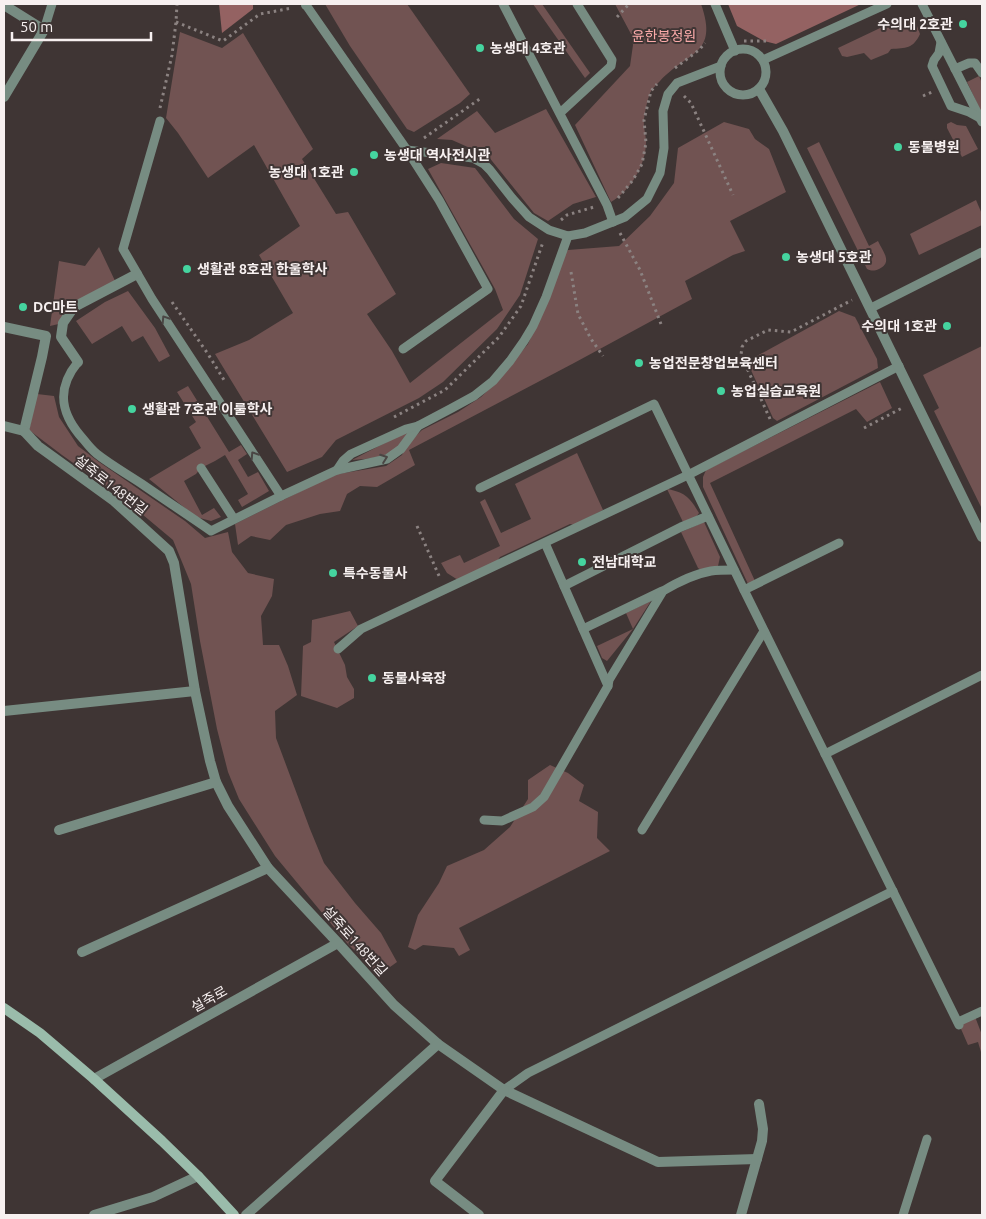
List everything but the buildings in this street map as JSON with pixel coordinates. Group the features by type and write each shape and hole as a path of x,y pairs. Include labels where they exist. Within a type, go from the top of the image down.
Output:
{"main road":[{"path":"4,1008 40,1033 94,1079 162,1141 234,1215"}],"street":[{"path":"4,5 44,30 4,97"},
{"path":"759,89 778,120 982,537"},
{"path":"78,362 61,337 63,323 74,307 138,274"},
{"path":"4,327 46,336 24,431 4,426"},
{"name":"설죽로148번길","path":"24,431 38,446 114,501 169,551 174,563 195,691 216,782 228,806 268,868 394,1006 438,1044 504,1090 658,1162 757,1159"},
{"path":"4,710 195,691"},
{"path":"58,830 216,782"},
{"path":"82,952 268,868"},
{"name":"설죽로","path":"94,1079 338,943"},
{"path":"246,1215 438,1044"},
{"path":"479,1215 435,1181 504,1090"},
{"path":"741,1215 762,1141 763,1129 759,1104"},
{"path":"94,1215 153,1197 198,1176"}],"lane":[{"path":"44,30 52,4"},
{"path":"306,4 407,150 439,200 488,289 403,350"},
{"path":"503,4 607,205 613,222"},
{"path":"560,113 611,66 612,60 577,4"},
{"path":"715,4 735,51"},
{"path":"763,60 887,4"},
{"path":"922,4 981,120"},
{"path":"941,42 939,53 932,66 951,106 968,112 981,120"},
{"path":"743,49 751,50 763,60 766,73 764,80 759,89 750,94 736,94 730,91 721,80 721,66 728,54 743,49"},
{"path":"955,69 969,62 975,63 982,73"},
{"path":"407,150 474,158 490,170 529,217 550,230 568,236 586,234 625,217 647,199 660,172 664,148 663,111 668,94 677,83 721,66"},
{"path":"160,121 123,249 152,299 281,496"},
{"path":"337,470 343,460 352,454 406,429 418,426 474,396 492,380 510,361 533,326 568,236"},
{"path":"870,308 982,252"},
{"path":"78,362 65,383 64,409 76,431 96,453 211,531 337,470 387,459 401,449 418,426"},
{"path":"338,649 362,629 688,475 900,366"},
{"path":"480,488 654,404 958,1024 982,1011"},
{"path":"201,468 234,519"},
{"path":"564,586 681,527 708,516"},
{"path":"546,542 608,686"},
{"path":"744,590 839,543"},
{"path":"583,629 696,575 712,571 734,570"},
{"path":"484,820 502,821 533,807 544,797 608,686 609,680 663,591"},
{"path":"642,830 764,631"},
{"path":"825,754 982,675"},
{"path":"504,1090 528,1072 893,892"},
{"path":"903,1215 927,1139"}],"path":[{"path":"160,121 160,107 172,55 176,4"},
{"path":"176,22 223,41 260,14 306,4"},
{"path":"617,17 629,4"},
{"path":"407,150 480,98"},
{"path":"691,103 733,195"},
{"path":"613,222 640,270 661,324"},
{"path":"570,270 578,314 591,339 603,356"},
{"path":"776,430 741,355 742,347 746,342 768,330 791,332 863,294"},
{"path":"864,428 916,402"},
{"path":"417,526 445,590"}],"green space":[{"path":"325,4 407,4 470,94 460,103 414,132 407,129 350,46"},
{"path":"533,4 542,4 590,73 585,78"},
{"name":"윤한봉정원","path":"615,4 701,4 706,21 706,33 703,43 698,50 671,71 651,92 644,119 646,142 643,160 630,184 611,202 575,125 630,66 633,45 631,34"},
{"path":"907,17 914,18 920,34 912,45 905,48 891,49 888,53 871,60 864,53 847,57 842,56 838,48"},
{"path":"180,32 222,48 243,33 313,149 302,159 336,214 348,212 396,294 367,314 392,351 410,383 503,310 495,289 428,169 441,163 475,168 514,219 538,239 520,295 497,329 443,382 419,398 336,440 322,457 287,472 215,354 249,340 293,313 259,255 300,226 254,145 208,178 166,118"},
{"path":"979,76 982,83 982,114 967,82"},
{"path":"546,109 596,197 573,204 548,221 534,213 488,156 452,140 437,139 477,111 495,133"},
{"path":"724,122 749,129 755,139 769,149 786,192 730,221 745,251 733,255 685,281 692,299 409,450 415,465 377,487 360,486 347,494 340,511 320,514 286,525 270,540 251,536 238,545 235,524 338,474 386,466 402,455 406,445 422,430 458,412 481,397 528,344 550,294 565,252 568,250 619,246 650,216 674,183 678,148"},
{"path":"951,122 966,126 978,149 962,157 947,128 947,124"},
{"path":"819,142 869,246 878,241 886,256 885,263 879,269 873,271 867,269 807,148"},
{"path":"976,200 982,214 982,225 919,255 910,234"},
{"path":"99,247 117,285 74,307 63,323 50,326 59,261 85,266"},
{"path":"128,291 155,328 170,356 159,362 143,336 132,342 122,326 92,344 76,321 105,302"},
{"path":"839,311 855,317 877,359 878,368 777,421 773,418 750,368 755,357"},
{"path":"982,346 982,509 934,411 939,408 923,375"},
{"path":"880,382 892,408 867,422 856,409 710,483 755,581 748,584 703,487 703,477 706,470"},
{"path":"188,386 229,452 241,445 247,454 238,460 248,477 258,472 269,491 242,507 238,500 248,494 225,455 201,468 196,474 184,481 202,515 214,508 221,517 211,521 196,517 149,479 201,448 189,427 196,422 177,392"},
{"path":"37,394 54,396 59,417 78,446 185,521 205,538 228,532 232,552 248,573 274,579 272,596 261,616 263,645 279,645 297,695 275,711 276,738 324,863 381,933 397,962 379,975 347,943 275,856 239,799 228,772 217,729 191,584 173,540 124,499 29,430"},
{"path":"409,431 401,443 390,453 378,457 352,460 402,434"},
{"path":"577,453 603,510 574,525 570,524 500,557 492,568 458,580 447,573 441,563 460,555 464,563 500,546 480,502 485,499 501,533 531,519 515,484"},
{"path":"667,489 683,494 690,500 699,513 696,517 683,522"},
{"path":"704,522 720,557 718,566 701,570 698,568 681,532"},
{"path":"651,601 633,629 626,613"},
{"path":"350,611 358,626 334,642 345,665 347,677 354,689 354,698 337,708 301,696 303,646 311,642 312,620"},
{"path":"633,629 607,661 602,658 597,646"},
{"path":"550,765 568,773 584,785 579,801 598,812 597,838 610,851 459,928 470,950 459,956 454,948 423,945 415,950 408,947 418,915 439,883 447,866 484,850 510,827 528,799 528,780"},
{"path":"974,1014 982,1035 982,1063 978,1042 968,1045 958,1022"}],"shaded area":[{"path":"219,4 253,4 253,9 222,33"},
{"path":"728,4 861,4 776,44 764,41 737,26"}],"place":[{"name":"수의대 2호관","path":"963,24"},
{"name":"농생대 4호관","path":"480,48"},
{"name":"동물병원","path":"898,147"},
{"name":"농생대 역사전시관","path":"374,155"},
{"name":"농생대 1호관","path":"354,172"},
{"name":"농생대 5호관","path":"786,257"},
{"name":"생활관 8호관 한울학사","path":"187,269"},
{"name":"DC마트","path":"23,307"},
{"name":"수의대 1호관","path":"947,326"},
{"name":"농업전문창업보육센터","path":"639,363"},
{"name":"농업실습교육원","path":"721,391"},
{"name":"생활관 7호관 이룰학사","path":"132,409"},
{"name":"전남대학교","path":"582,562"},
{"name":"특수동물사","path":"333,573"},
{"name":"동물사육장","path":"372,678"}]}
